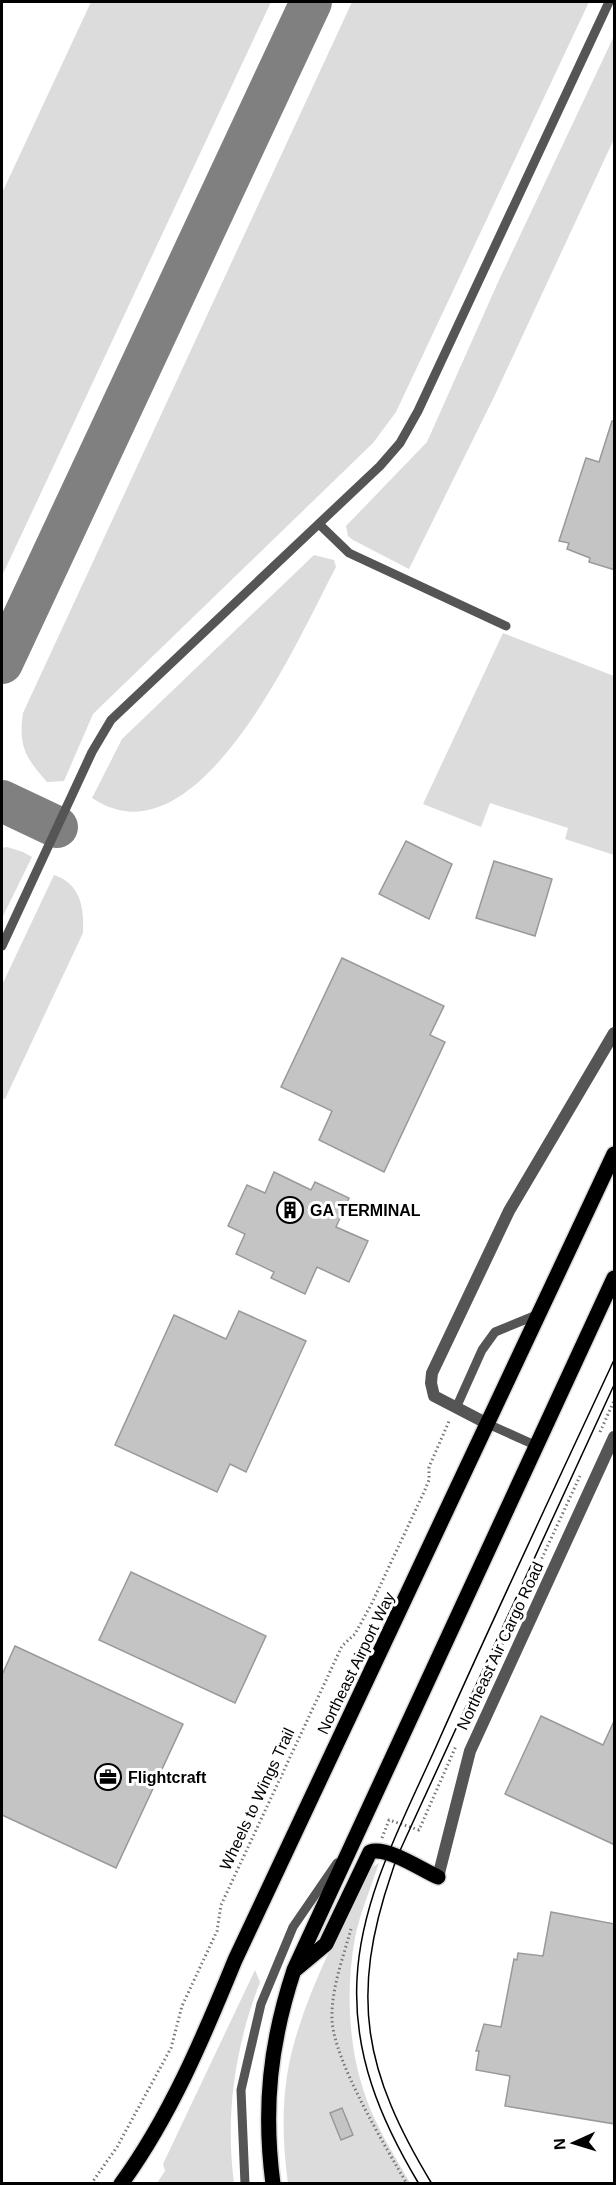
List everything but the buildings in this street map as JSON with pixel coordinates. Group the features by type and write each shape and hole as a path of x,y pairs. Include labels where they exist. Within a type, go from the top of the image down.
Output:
{"main road":[{"name":"Northeast Airport Way","path":"121,2184 144,2150 205,2032 235,1960 615,1154"},
{"path":"273,2184 267,2124 268,2092 278,2027 294,1970 615,1278"},
{"path":"294,1970 326,1944 367,1856 378,1850 438,1877"}],"street":[{"path":"488,1424 434,1396 431,1383 432,1373 509,1211 615,1033"},
{"name":"Northeast Air Cargo Road","path":"438,1877 470,1751 615,1437"}],"lane":[{"path":"2,946 92,752 111,720 380,466 404,435 609,2"},
{"path":"319,524 349,553 506,626"},
{"path":"456,1408 482,1350 495,1332 541,1313"},
{"path":"488,1424 537,1446"},
{"path":"245,2184 241,2090 261,2004 294,1927 355,1836"}],"path":[{"path":"600,1433 615,1401"},
{"name":"Wheels to Wings Trail","path":"91,2184 117,2147 171,2048 182,2006 217,1932 221,1905 342,1646 355,1634 372,1603 424,1492 429,1480 429,1467 447,1426"},
{"path":"468,1719 580,1475"},
{"path":"378,1850 389,1820 419,1830 459,1740"},
{"path":"354,1922 336,1984 332,2022 338,2046 377,2134 407,2184"}],"shaded area":[{"path":"91,2 271,2 2,576 2,193"},
{"path":"352,2 589,2 396,412 373,443 93,714 64,781 47,782 25,751 22,735 23,713"},
{"path":"614,36 614,139 494,397 409,569 353,540 348,536 346,526 427,442 499,280"},
{"path":"314,555 334,560 336,567 270,690 240,736 206,775 170,802 131,812 92,798 122,739"},
{"path":"503,633 614,676 614,855 565,839 568,828 490,803 481,827 423,804"},
{"path":"7,847 32,857 2,918 2,848"},
{"path":"54,875 70,884 79,898 83,915 83,933 5,1099 2,1098 2,985"},
{"path":"379,1863 355,1938 350,1975 350,2014 354,2052 367,2101 410,2183 288,2184 284,2117 286,2084 292,2051 307,2004 326,1958 369,1869"},
{"path":"255,1970 260,1982 244,2031 234,2081 231,2132 234,2183 157,2183 165,2171 163,2164"}],"taxiway":[{"path":"2,663 311,2"},
{"path":"2,801 57,827"}],"tram line":[{"path":"419,2184 381,2110 365,2060 357,2007 357,1979 360,1948 367,1917 376,1886 400,1826 614,1360"},
{"path":"432,2184 391,2106 378,2069 370,2033 368,1996 371,1958 379,1917 402,1847 614,1385"}],"place":[{"name":"GA TERMINAL","path":"290,1210"},
{"name":"Flightcraft","path":"108,1777"}]}
